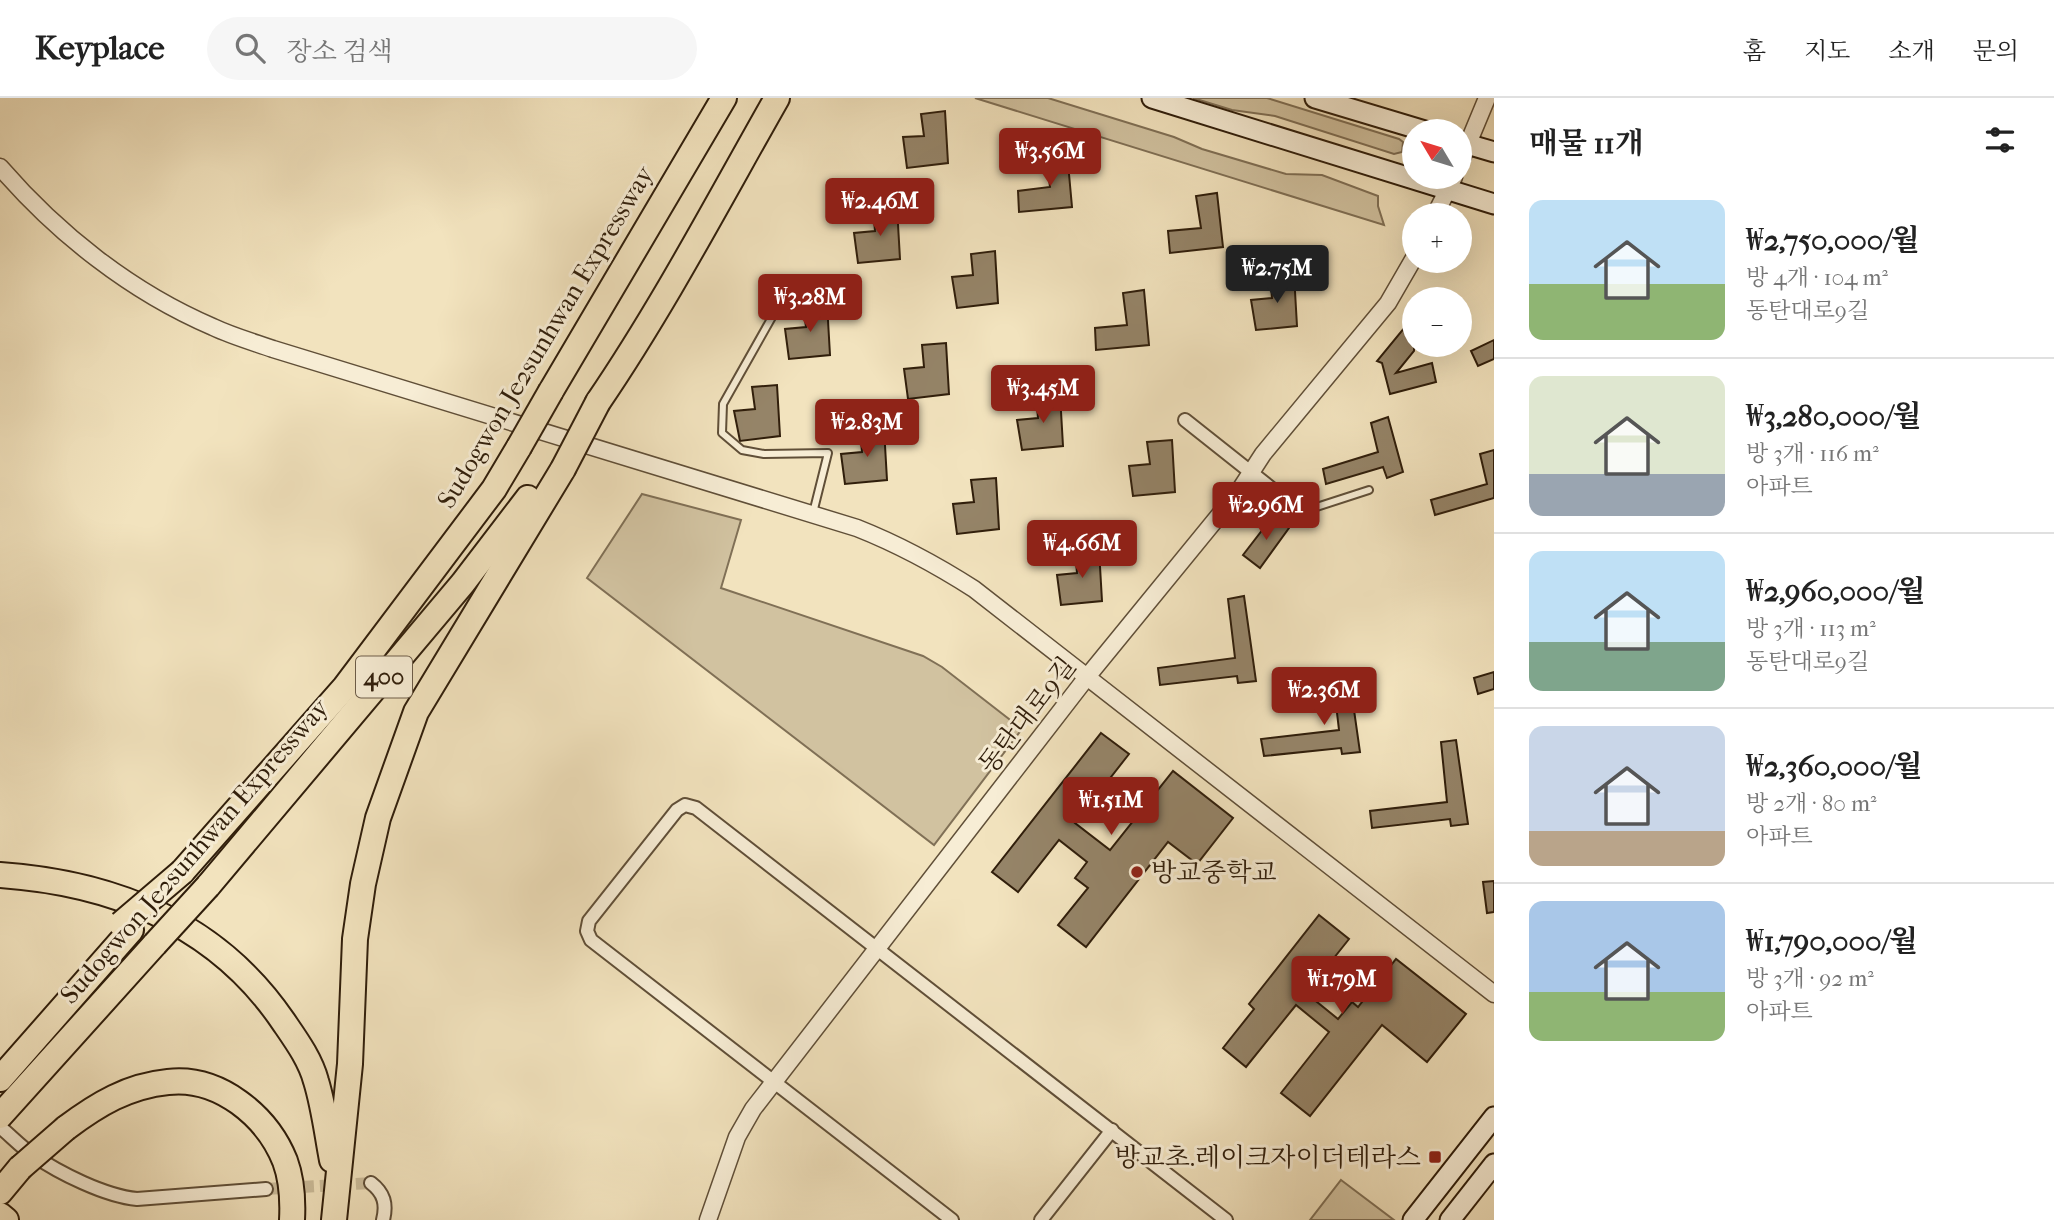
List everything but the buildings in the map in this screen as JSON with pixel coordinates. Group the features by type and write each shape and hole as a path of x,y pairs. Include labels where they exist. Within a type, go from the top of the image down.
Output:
{"highway":[{"name":"Sudogwon Je2sunhwan Expressway","path":"0,1079 103,940 126,927 182,872 345,687 494,489 724,98"},
{"path":"334,1220 350,1064 355,939 363,884 378,818 416,712 558,466 620,370 701,233 777,98"},
{"name":"Sudogwon Je2sunhwan Expressway","path":"0,1116 19,1055 155,944 208,886 558,466"},
{"path":"0,875 29,877 116,896 131,902 171,919 221,952 247,975 272,1004 302,1049 316,1080 334,1168 334,1220"},
{"path":"0,1192 20,1168 91,1109 125,1092 170,1081 188,1081 209,1086 246,1108 274,1138 286,1163 293,1197 292,1220"},
{"path":"0,1215 6,1220"}],"main road":[{"path":"1152,98 1402,169"},
{"path":"1315,98 1402,124"},
{"path":"1472,145 1494,152"},
{"path":"1463,189 1494,204"},
{"path":"1413,1220 1494,1116"},
{"path":"1450,1220 1494,1164"}],"street":[{"path":"1472,127 1487,98"},
{"path":"0,167 37,207 74,241 113,271 157,299 213,327 274,349 857,528 932,562 974,589 1494,994"},
{"name":"동탄대로9길","path":"708,1220 737,1137 752,1109 1087,677 1252,473 1263,454 1388,303 1405,273"},
{"path":"1185,420 1301,512"},
{"path":"952,1220 591,940 587,931 589,920 677,810 685,805 696,808 1226,1220"},
{"path":"0,1127 33,1155 99,1191 118,1197 137,1199 266,1189"},
{"path":"1041,1220 1112,1130"},
{"path":"371,1183 384,1197 386,1210 383,1220"}],"lane":[{"path":"776,310 723,404 722,433 742,450 764,454 828,453 813,514"},
{"path":"1301,512 1369,490"}],"shaded area":[{"path":"975,98 1048,98 1286,174 1322,175 1378,196 1384,225"},
{"path":"1193,98 1267,98 1399,139 1402,141 1402,152 1394,154 1275,116 1232,110"},
{"path":"642,494 741,520 721,588 923,656 942,667 1022,729 934,845 587,578"},
{"path":"1341,1180 1394,1220 1310,1220"}],"tunnel":[{"path":"266,1189 371,1183"}],"place":[{"name":"방교중학교","path":"1137,872"},
{"name":"방교초.레이크자이더테라스","path":"1435,1157"}]}
